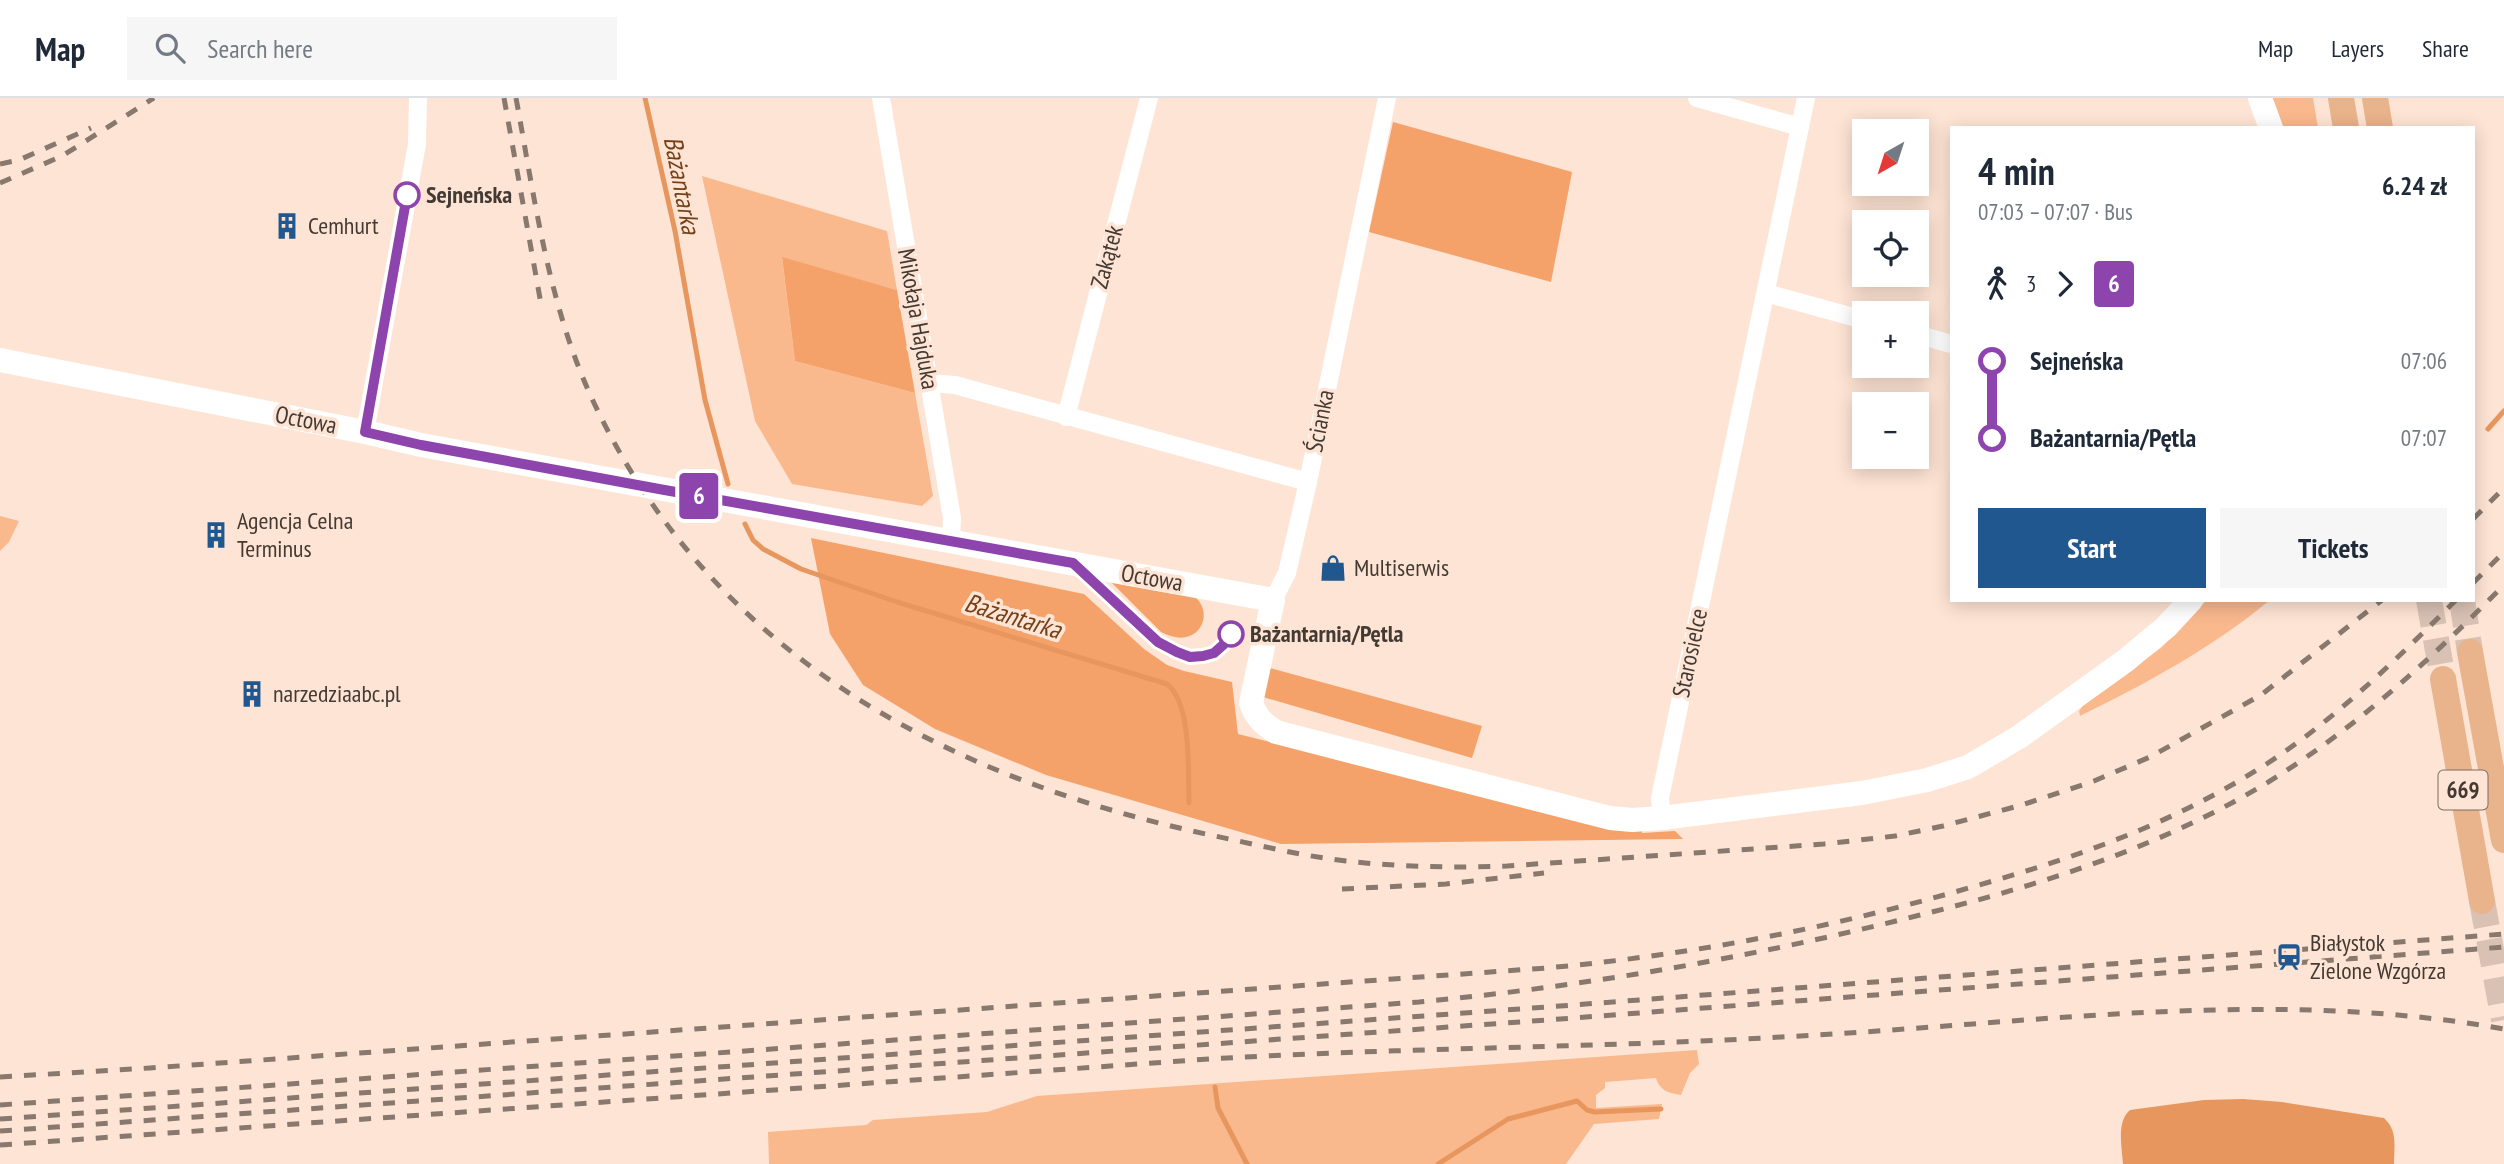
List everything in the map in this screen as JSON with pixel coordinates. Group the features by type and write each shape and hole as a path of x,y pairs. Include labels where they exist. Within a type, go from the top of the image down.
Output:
{"main road":[{"path":"2341,98 2346,126"},
{"path":"2375,98 2380,126"},
{"name":"669","path":"2470,652 2504,840"},
{"name":"669","path":"2443,679 2482,901"}],"street":[{"path":"365,432 417,144 418,98"},
{"name":"Mikołaja Hajduka","path":"881,98 952,518 951,541"},
{"name":"Zakątek","path":"1066,417 1149,98"},
{"name":"Ścianka","path":"1387,98 1308,482 1287,573 1273,600 1251,703 1264,725 1276,732 1610,818 1662,818"},
{"path":"1697,98 1800,127"},
{"name":"Starosielce","path":"1662,818 1660,797 1805,98"},
{"path":"2260,98 2270,126"},
{"path":"1766,293 1852,317"},
{"path":"1929,338 1950,344"},
{"name":"Octowa","path":"0,360 421,445 1273,600"},
{"path":"930,383 955,385 1308,482"},
{"path":"1662,818 1862,793 1927,780 1968,767 2019,737 2125,661 2166,627 2189,602"}],"shaded area":[{"path":"2271,98 2313,98 2318,126 2282,126"},
{"path":"1393,122 1572,172 1551,282 1369,232"},
{"path":"702,176 887,231 897,290 782,258 795,361 915,393 933,496 922,506 792,484 755,421"},
{"path":"782,257 897,290 915,393 795,361"},
{"path":"0,516 19,521 9,542 0,551"},
{"path":"811,538 1084,594 1144,649 1167,665 1232,682 1238,734 1607,826 1642,829 1642,833 1675,831 1683,839 1281,844 1046,775 935,729 863,685 830,634"},
{"path":"1107,578 1164,587 1192,595 1203,610 1200,627 1186,637 1175,637 1161,632"},
{"path":"2205,602 2267,602 2225,634 2178,664 2080,716 2079,711 2084,704 2161,648"},
{"path":"1270,668 1482,726 1472,758 1263,697"},
{"path":"1697,1050 1699,1064 1690,1073 1681,1095 1666,1091 1656,1078 1605,1082 1605,1088 1596,1095 1596,1108 1662,1104 1659,1119 1594,1124 1566,1164 769,1164 768,1132 866,1125 873,1120 987,1112 1037,1096"},
{"path":"2204,1100 2282,1102 2384,1118 2393,1134 2394,1164 2123,1164 2121,1128 2130,1110"}],"waterway":[{"name":"Bażantarka","path":"645,98 675,231 705,400 728,484"},
{"path":"2488,429 2504,411"},
{"name":"Bażantarka","path":"745,524 753,540 763,549 801,569 897,602 1167,684 1175,694 1185,722 1189,803"},
{"name":"Bażantarka","path":"1215,1087 1218,1108 1247,1164"},
{"path":"1438,1164 1508,1119 1577,1101 1587,1110 1595,1112 1661,1109"}],"tunnel":[{"path":"2429,602 2443,679"},
{"path":"2462,602 2470,652"},
{"path":"2482,901 2504,1020"}],"railway":[{"path":"0,183 62,156 154,98"},
{"path":"504,98 541,304"},
{"path":"516,98 545,254 579,367 594,403 644,492 704,570 773,637 850,694 934,741 1023,780 1117,812 1313,856 1366,863 1426,866 1507,866 1824,844 1895,836 2022,805 2094,781 2150,757 2261,695 2379,602"},
{"path":"0,164 19,160 91,128"},
{"path":"2475,517 2504,488"},
{"path":"2475,581 2504,552"},
{"path":"0,1105 1419,1002 1608,979 1733,957 1964,904 2051,878 2179,829 2260,787 2294,766 2358,719 2418,668 2504,585"},
{"path":"0,1077 1546,968 1654,956 1761,938 1867,915 2011,876 2161,821 2233,784 2294,745 2343,707 2454,602"},
{"path":"1342,889 1446,884 1544,873"},
{"path":"0,1119 1547,1007 2504,934"},
{"path":"0,1131 1547,1020 2504,947"},
{"path":"0,1145 1209,1059 1739,1039 2160,1012 2246,1009 2332,1011 2418,1017 2504,1029"}],"bus line":[{"name":"6","path":"407,195 365,432 421,445 1073,563 1158,642 1177,652 1190,657 1214,653 1231,634"}],"place":[{"name":"Sejneńska","path":"407,195"},
{"name":"Cemhurt","path":"287,226"},
{"name":"Agencja Celna Terminus","path":"216,535"},
{"name":"Multiserwis","path":"1333,568"},
{"name":"Bażantarnia/Pętla","path":"1231,634"},
{"name":"narzedziaabc.pl","path":"252,694"},
{"name":"Białystok Zielone Wzgórza","path":"2289,957"}]}
